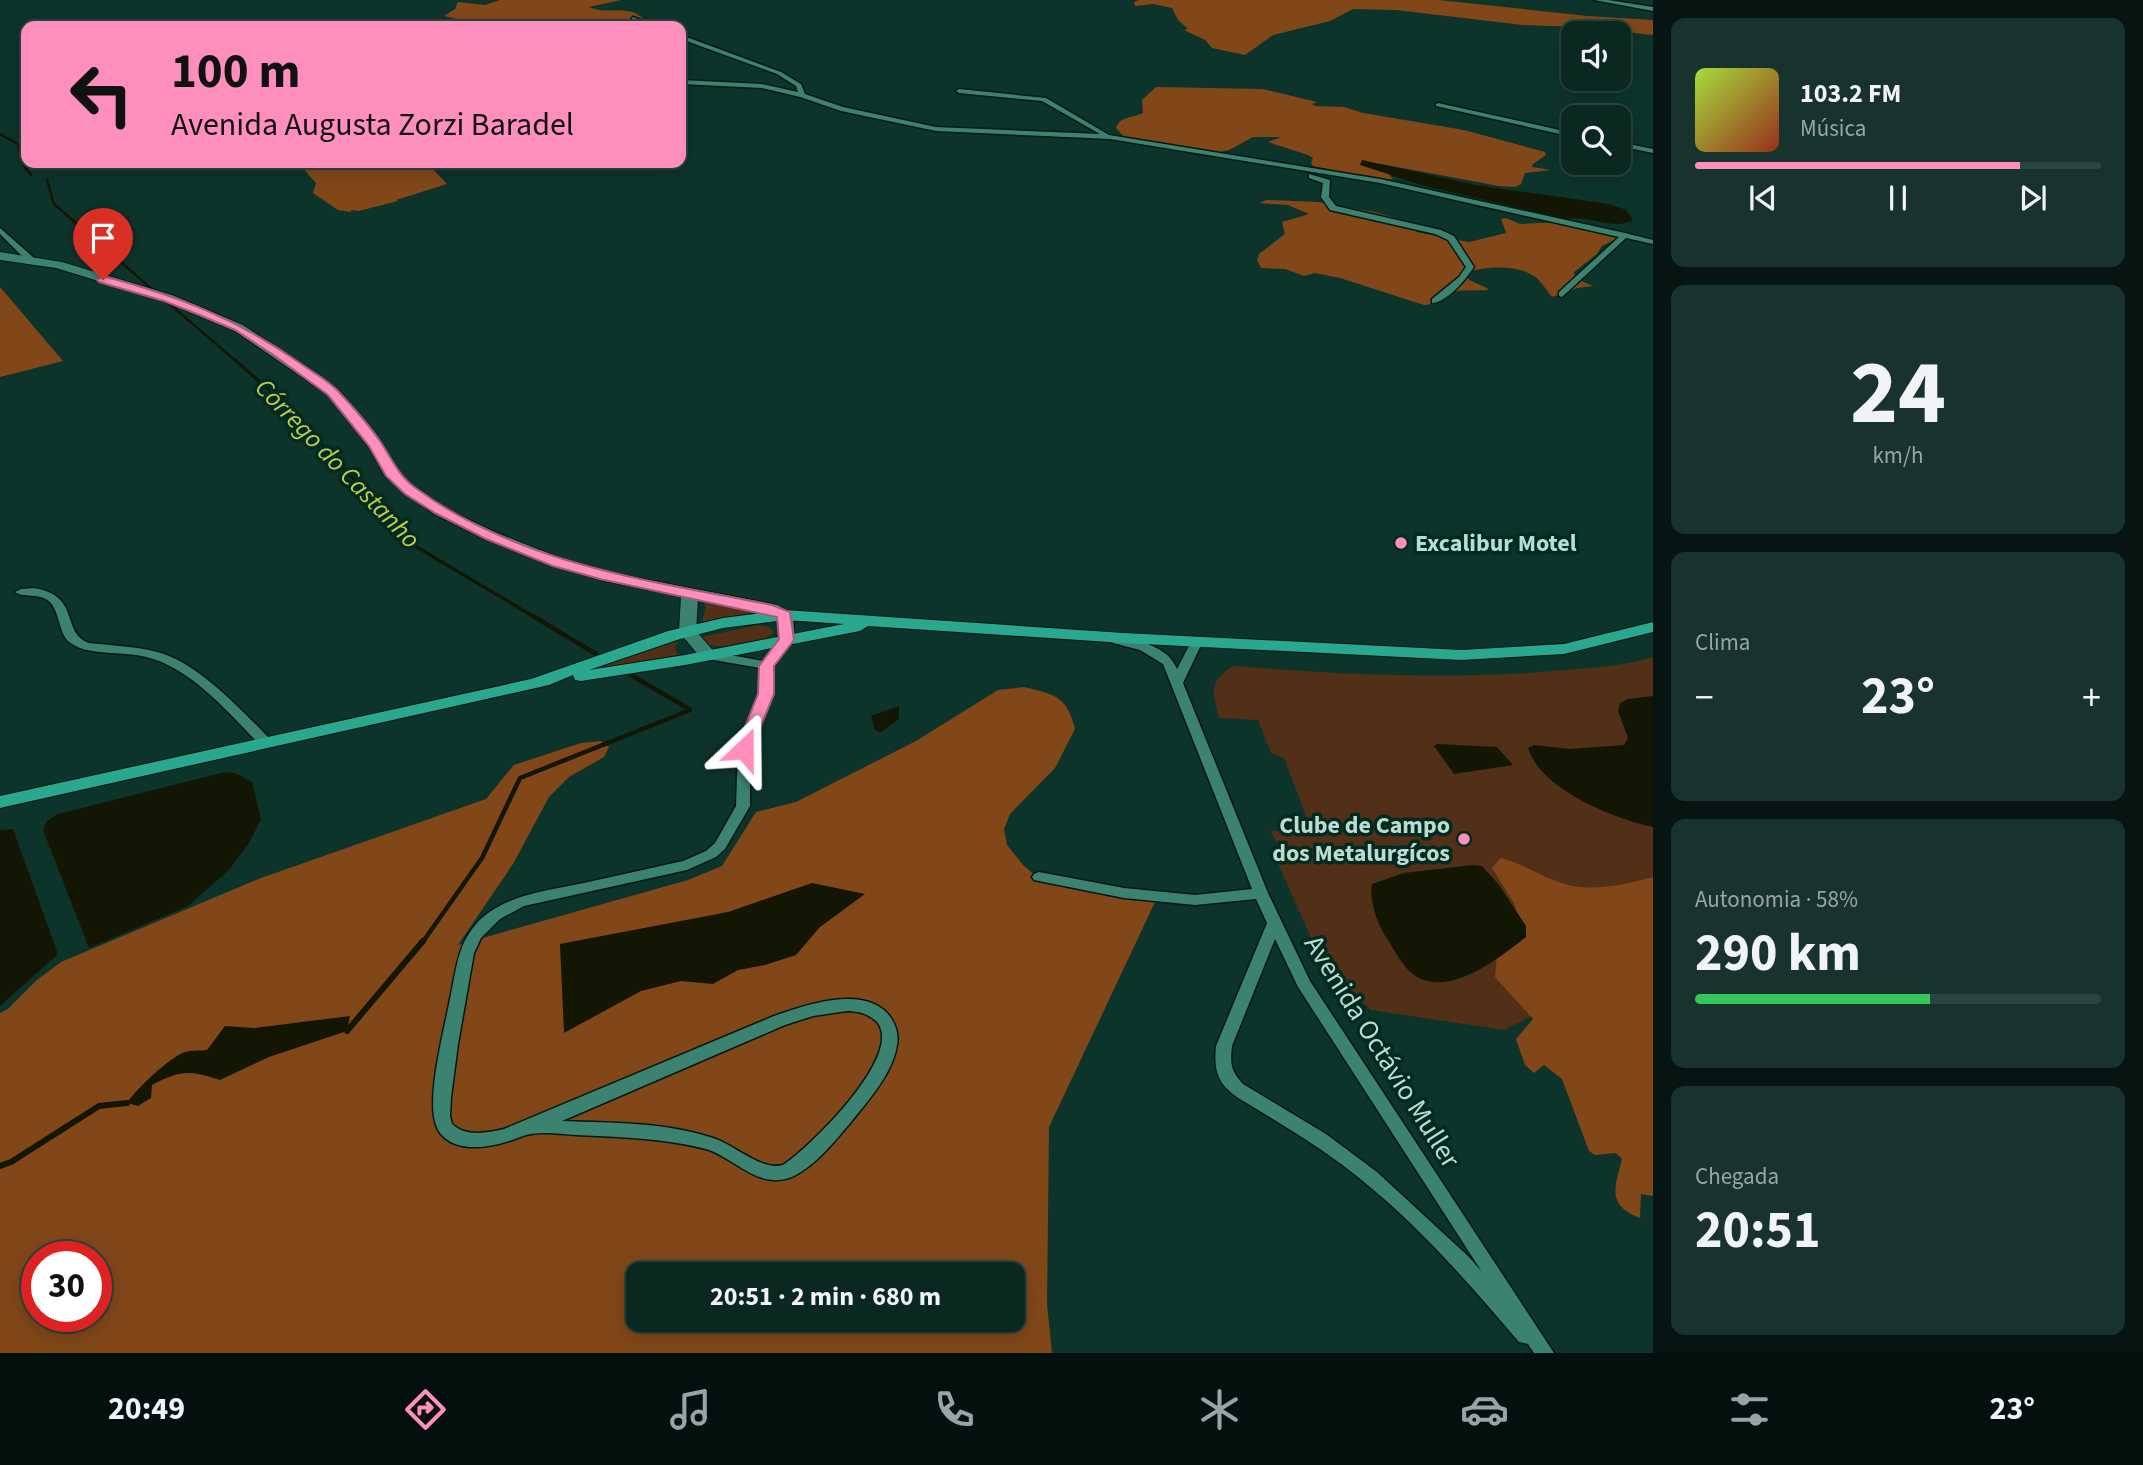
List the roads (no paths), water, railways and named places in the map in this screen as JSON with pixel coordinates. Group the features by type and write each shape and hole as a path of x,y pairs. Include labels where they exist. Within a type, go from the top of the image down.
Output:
{"main road":[{"path":"0,256 30,259 168,299 239,328 333,392 375,444 391,474 439,510 491,536 559,563 689,595 772,609 785,615"},
{"path":"689,595 687,632 708,655"},
{"path":"785,615 787,640"},
{"path":"538,681 687,632 723,623 785,615 1078,635 1414,653 1512,654 1582,646 1653,627"},
{"path":"1627,634 1653,620"},
{"path":"0,802 538,681 708,655 833,630 902,624"}],"street":[{"path":"1597,0 1653,9"},
{"path":"633,19 638,21"},
{"path":"686,39 779,73 799,85 802,95"},
{"path":"686,82 762,86 802,95 841,109 936,129 1110,137 1380,181 1653,242"},
{"path":"958,92 1044,99 1110,137"},
{"path":"1438,105 1561,132"},
{"path":"1631,146 1653,151"},
{"path":"1293,167 1326,180 1325,197 1333,208 1438,232 1451,238 1470,267 1462,279 1435,301"},
{"path":"0,230 30,259"},
{"path":"1562,294 1626,235"},
{"path":"21,592 50,594 60,606 71,638 75,642 90,647 124,649 172,661 238,715 265,742"},
{"name":"Avenida Octávio Muller","path":"1078,635 1142,646 1168,662 1261,893 1303,983 1543,1353"},
{"path":"532,1126 667,1134 714,1144 763,1172 780,1174 797,1168 858,1102 884,1060 890,1048 891,1034 886,1022 876,1012 853,1005 826,1008 794,1017 532,1126 488,1140 461,1138 451,1133 443,1125 440,1114 443,1080 467,953 473,936 500,911 521,902 687,866 711,854 720,845 743,806 744,749 766,694 766,666 787,640"},
{"path":"1176,684 1197,641"},
{"path":"708,655 766,666"},
{"path":"1039,877 1124,894 1183,899 1261,893"},
{"path":"1275,924 1224,1046 1222,1063 1225,1075 1237,1089 1320,1139 1370,1177 1464,1263 1543,1353"}],"waterway":[{"name":"Córrego do Castanho","path":"0,134 18,144 21,155"},
{"name":"Córrego do Castanho","path":"26,168 31,175"},
{"name":"Córrego do Castanho","path":"47,180 54,204 153,290"},
{"name":"Córrego do Castanho","path":"165,300 237,362"},
{"name":"Córrego do Castanho","path":"235,360 283,402 415,546 536,618"},
{"name":"Córrego do Castanho","path":"533,616 596,654"},
{"name":"Córrego do Castanho","path":"631,675 689,709"},
{"name":"Córrego do Castanho","path":"422,943 482,858 520,778 690,710"},
{"name":"Córrego do Castanho","path":"347,1031 423,941"},
{"name":"Córrego do Castanho","path":"0,1166 11,1162 99,1106 127,1103"}],"place":[{"name":"Excalibur Motel","path":"1401,543"},
{"name":"Clube de Campo dos Metalurgícos","path":"1464,839"}]}
